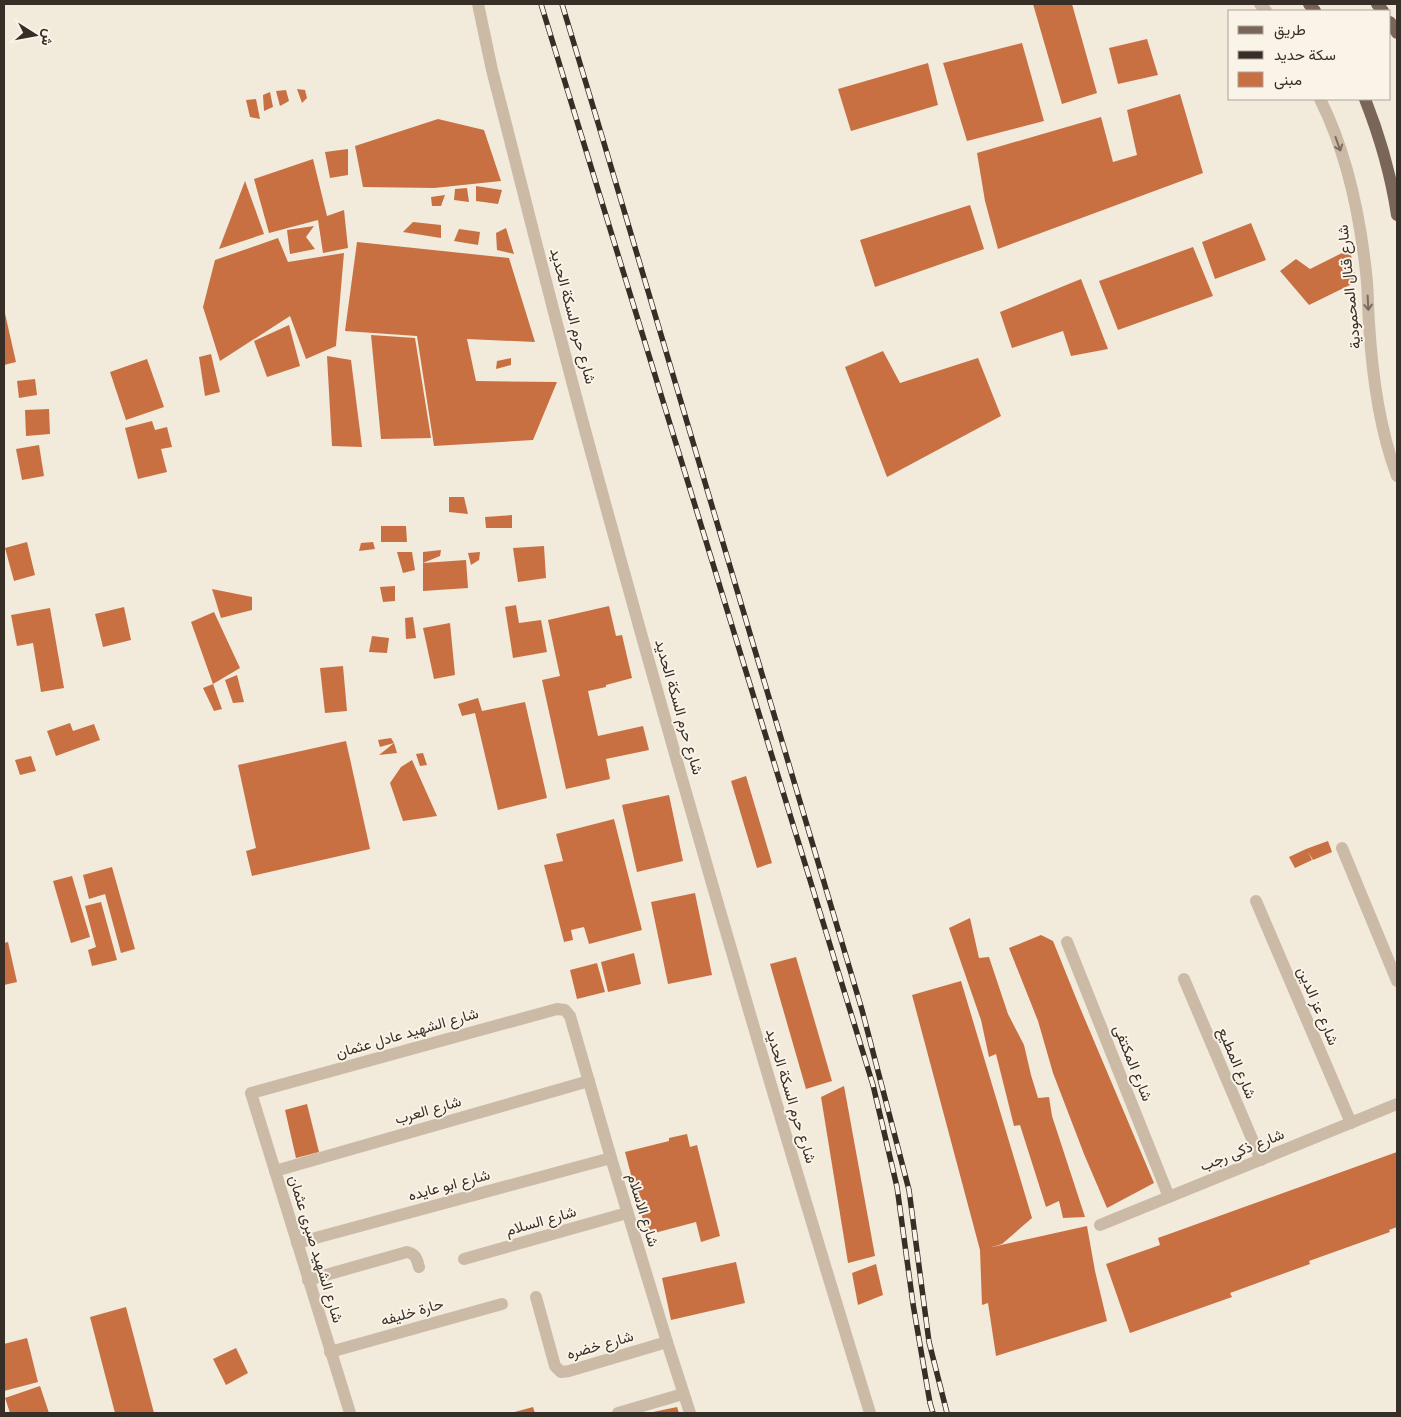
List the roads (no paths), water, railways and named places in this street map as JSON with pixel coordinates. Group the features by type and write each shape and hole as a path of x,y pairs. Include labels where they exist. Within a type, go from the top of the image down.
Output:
{"main road":[{"path":"1365,100 1386,159 1397,215"}],"street":[{"name":"شارع حرم السكة الحديد","path":"478,4 492,70 591,451 676,760 743,993 870,1413"},
{"name":"شارع قنال المحمودية","path":"1320,100 1340,148 1356,207 1363,245 1372,358 1379,408 1390,458 1397,476"},
{"path":"1342,848 1397,981"},
{"name":"شارع عز الدين","path":"1256,901 1351,1123"},
{"name":"شارع المكتفى","path":"1067,942 1169,1197"},
{"name":"شارع المطيع","path":"1184,979 1261,1160"},
{"name":"شارع الشهيد عادل عثمان","path":"251,1093 557,1008 565,1010 570,1016"},
{"name":"شارع الاسلام","path":"570,1016 610,1158 690,1413"},
{"name":"شارع العرب","path":"275,1171 589,1081"},
{"name":"شارع الشهيد صبرى عثمان","path":"251,1093 350,1413"},
{"name":"شارع ذكى رجب","path":"1100,1225 1397,1104"},
{"name":"شارع ابو عايده","path":"297,1243 610,1158"},
{"name":"شارع السلام","path":"464,1259 628,1213"},
{"path":"308,1280 407,1252 417,1257 419,1268"},
{"name":"شارع خضره","path":"536,1297 555,1366 561,1372 569,1372 667,1342"},
{"name":"حارة خليفه","path":"330,1352 502,1304"},
{"path":"618,1413 683,1394"}],"railway":[{"path":"541,4 873,1085 897,1187 913,1304 933,1413"},
{"path":"562,4 862,1010 909,1190 929,1342 947,1413"}]}
